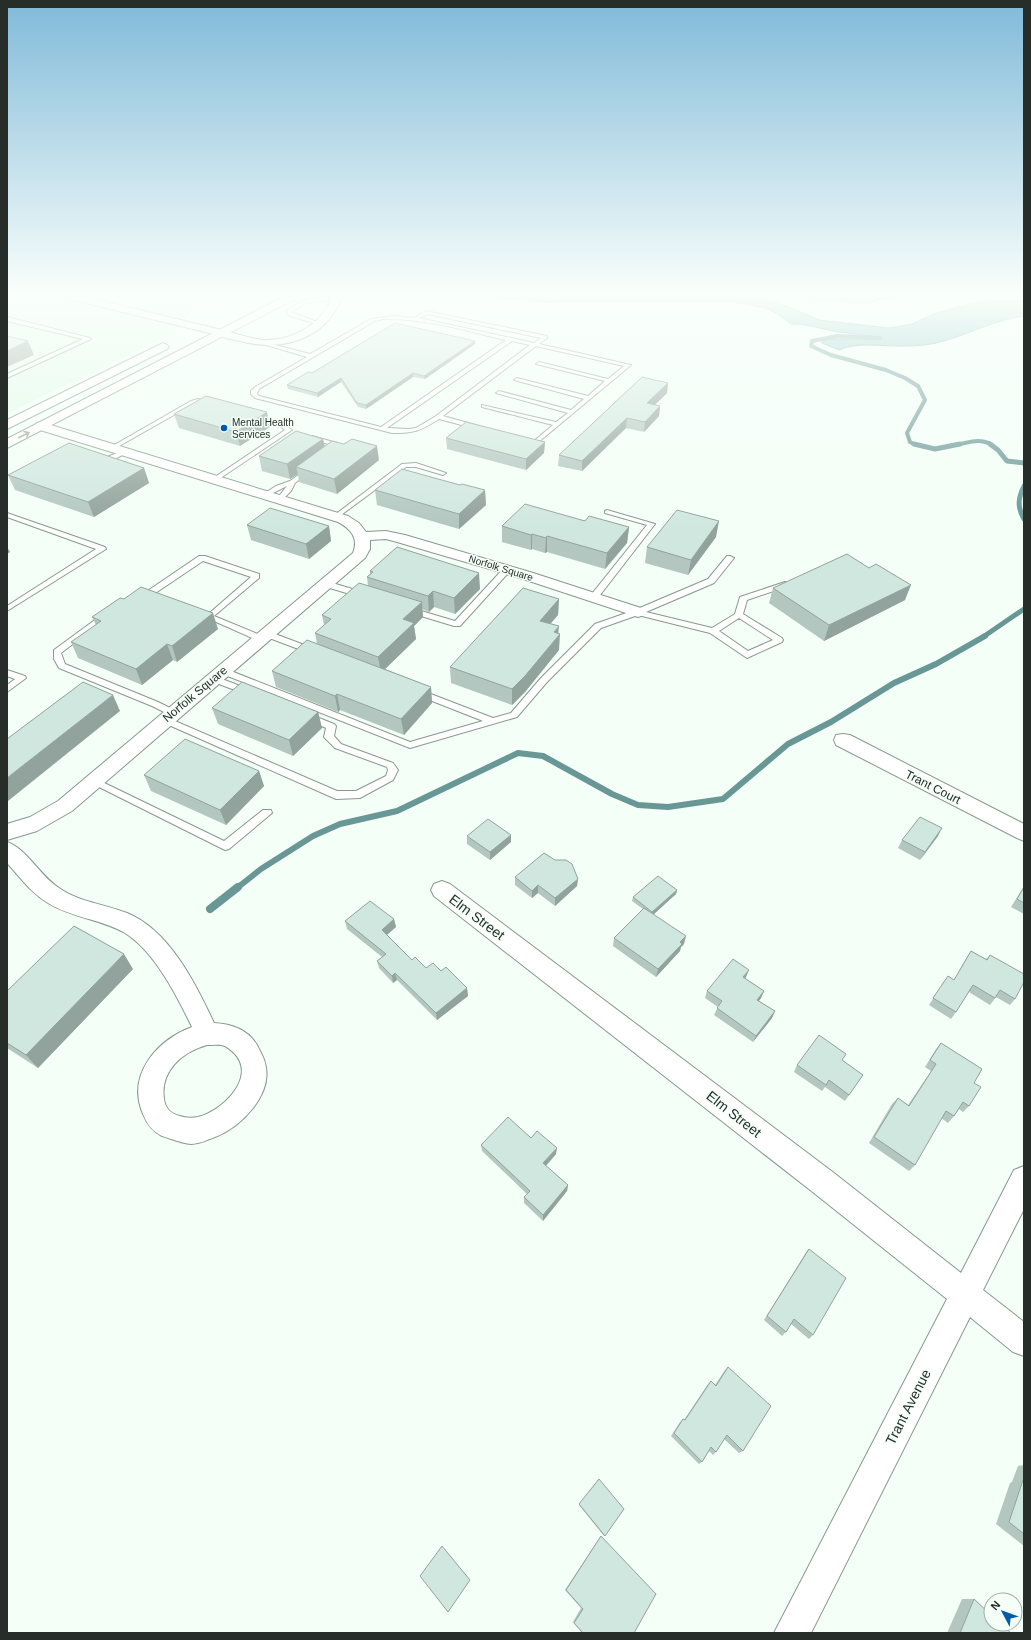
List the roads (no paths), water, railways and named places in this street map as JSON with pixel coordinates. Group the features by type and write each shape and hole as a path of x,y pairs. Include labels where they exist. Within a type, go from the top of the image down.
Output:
{"main road":[{"path":"7,425 109,374"},
{"path":"7,444 145,374"}],"street":[{"path":"42,426 335,517 349,522 357,528 363,536"},
{"name":"Norfolk Square","path":"7,832 31,825 65,806 360,555 363,548 363,536 386,535 400,538 594,597 638,612"},
{"name":"Trant Court","path":"843,740 1024,833"},
{"path":"7,850 37,884 57,898 82,909 121,920 140,932 155,947 184,986 207,1034"},
{"name":"Elm Street","path":"442,890 786,1154 1024,1341"},
{"name":"Trant Avenue","path":"792,1633 1024,1180"}],"lane":[{"path":"281,374 257,388 254,391 254,394 257,397 382,429 392,431 409,431 418,429 438,417 496,374"},
{"path":"382,429 462,374"},
{"path":"579,374 610,381"},
{"path":"520,439 535,443 618,374"},
{"path":"517,380 589,398"},
{"path":"499,393 572,412"},
{"path":"95,458 106,460 118,450 193,402 198,401 214,405"},
{"path":"484,406 557,424"},
{"path":"214,480 289,430 282,425 252,416"},
{"path":"438,417 483,429"},
{"path":"312,438 335,444 333,452 327,457"},
{"path":"272,497 278,487 292,482 316,465"},
{"path":"335,517 404,465 416,465 443,472"},
{"path":"272,497 289,490 292,482"},
{"path":"594,597 651,524 607,512"},
{"path":"7,515 102,549 7,609"},
{"path":"134,596 151,595 202,558 256,576 205,616 318,654"},
{"path":"218,675 410,745 514,715 544,680 598,626 638,612 711,581 730,558"},
{"path":"403,608 457,624 507,570"},
{"path":"713,631 739,615 743,599 786,583"},
{"path":"326,584 372,598"},
{"path":"115,610 57,652 58,659 62,666 155,704 169,716 336,795 357,794 390,778 393,770 390,765 338,746 329,737 331,726 302,714"},
{"path":"638,612 713,631 747,655 779,640 739,615"},
{"path":"7,673 22,678 7,689"},
{"path":"218,675 258,696"},
{"path":"412,690 492,721"},
{"path":"94,781 225,846 267,813"}],"waterway":[{"path":"894,374 918,386 925,400 907,433 910,442 914,444"},
{"path":"956,445 979,441 990,444"},
{"path":"914,444 935,449 960,444"},
{"path":"990,444 998,450 1007,461 1024,463"},
{"path":"1024,486 1019,502 1020,510 1024,519"},
{"path":"983,637 1024,609"},
{"path":"237,888 261,869 313,836 340,824 397,811 518,753 543,756 612,794 638,805 668,807 723,799 788,744 831,722 894,683 936,664 985,636"},
{"path":"210,909 238,887"}],"place":[{"name":"Mental Health Services","path":"224,428"}]}
